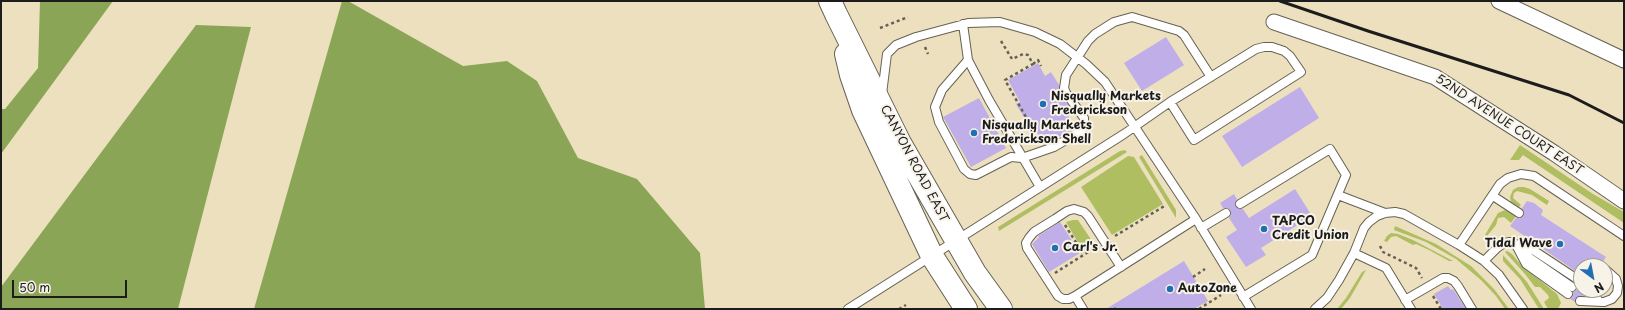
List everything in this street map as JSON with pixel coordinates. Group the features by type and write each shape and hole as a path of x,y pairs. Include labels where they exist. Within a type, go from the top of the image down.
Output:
{"main road":[{"name":"CANYON ROAD EAST","path":"833,8 881,102 900,143 975,273 1001,309"},
{"name":"CANYON ROAD EAST","path":"833,8 851,75 863,110 932,256 966,309"}],"street":[{"path":"1503,2 1624,60"},
{"name":"52ND AVENUE COURT EAST","path":"1274,22 1435,77 1554,153 1624,201"}],"lane":[{"path":"968,60 942,90 935,107 939,122 964,169 970,174 976,175 1010,157 1022,158 1054,147 1081,131 1084,127 1084,118 1064,88 1066,75 1078,58 1082,49 1095,34 1114,22 1132,17 1179,31 1184,35 1211,77"},
{"path":"881,102 887,54 896,45 916,36 964,24 1000,22 1035,32 1060,44 1106,82 1196,219 1249,308"},
{"path":"964,24 968,60 1022,158 1040,187"},
{"path":"848,309 1135,126 1170,102 1256,49 1272,47 1284,51 1290,56 1301,72 1194,140 1170,102"},
{"path":"1240,204 1330,149 1346,176 1312,256 1243,297"},
{"path":"1460,245 1500,184 1508,178 1521,174 1534,176 1624,236"},
{"path":"1338,195 1385,213"},
{"path":"1493,196 1519,213"},
{"path":"1120,267 1088,216 1084,212 1074,209 1067,211 1034,232 1026,243 1027,248 1058,296 1063,299 1069,299 1075,296 1196,219"},
{"path":"1315,309 1327,298 1339,280 1354,253 1364,228 1377,216 1395,212 1404,214 1460,245 1484,261 1499,275 1523,309"},
{"path":"1201,228 1226,213"},
{"path":"1484,261 1504,243 1510,242 1534,250 1573,276"},
{"path":"1516,245 1570,290"},
{"path":"1354,253 1386,268 1411,309"},
{"path":"1613,276 1616,279 1618,286 1617,293"},
{"path":"1405,300 1443,278 1448,278 1454,281 1458,286 1472,309"},
{"path":"1593,298 1604,302 1612,299 1624,287"},
{"path":"1075,296 1083,309"},
{"path":"1593,298 1598,300"}],"path":[{"path":"880,28 908,17"},
{"path":"1001,41 1012,59 1023,54 1028,55 1033,64"},
{"path":"925,47 928,54"},
{"path":"1041,66 1038,60 1005,80 1042,146"},
{"path":"1110,239 1166,205"},
{"path":"1064,223 1084,255"},
{"path":"1053,274 1100,245"},
{"path":"1380,246 1383,252 1416,268 1424,281"},
{"path":"1193,277 1205,269"},
{"path":"1430,291 1441,309"},
{"path":"1199,309 1221,295"},
{"path":"899,309 906,304"}],"green space":[{"path":"40,1 113,1 1,154 1,109 5,109 38,68"},
{"path":"342,1 348,1 463,66 507,61 537,81 578,158 637,179 700,253 705,309 254,309"},
{"path":"196,25 251,27 178,309 1,309 1,287"},
{"path":"1520,145 1593,194 1624,212 1624,223 1523,155 1519,160 1510,160"},
{"path":"1125,150 1127,152 999,231 998,227 1120,151"},
{"path":"1142,155 1176,210 1176,218 1139,157"},
{"path":"1128,156 1134,157 1163,204 1112,235 1081,187"},
{"path":"1518,187 1530,189 1549,201 1547,205 1532,195 1517,191 1514,193 1513,198 1521,205 1519,207 1511,202 1510,197 1513,190"},
{"path":"1505,210 1516,216 1511,223 1504,217 1498,218 1496,225 1487,236 1485,235 1498,213"},
{"path":"1078,220 1094,244 1083,251 1066,222"},
{"path":"1395,226 1436,244 1471,266 1494,289 1509,309 1505,309 1496,296 1481,280 1456,259 1426,242 1394,230"},
{"path":"1391,233 1413,240 1453,261 1449,261 1429,250 1416,244 1413,245 1396,236 1391,237 1387,242 1384,241"},
{"path":"1507,251 1512,254 1522,266 1557,294 1561,303 1558,309 1548,309 1544,302 1549,298 1548,295 1540,287 1535,287 1505,252"},
{"path":"1503,255 1527,282 1544,309 1539,309 1520,279 1503,261"},
{"path":"1366,270 1350,298 1341,309 1337,309 1346,298 1362,272"}],"building":[{"path":"1166,37 1184,65 1142,91 1124,63"},
{"name":"Nisqually Markets Frederickson","path":"1038,63 1045,76 1051,72 1059,85 1061,95 1073,112 1068,115 1075,128 1044,145 1032,123 1028,124 1016,104 1020,102 1008,80"},
{"path":"1300,87 1319,118 1242,167 1222,136"},
{"name":"Nisqually Markets Frederickson Shell","path":"979,98 1006,148 971,167 943,117"},
{"name":"TAPCO Credit Union","path":"1295,189 1312,216 1261,248 1266,255 1246,267 1226,237 1237,230 1229,218 1231,211 1228,208 1223,208 1220,203 1234,194 1237,199 1235,204 1236,207 1243,209 1249,218"},
{"name":"Tidal Wave","path":"1527,201 1534,203 1543,210 1541,215 1606,257 1573,258 1573,269 1510,226 1516,218 1523,216 1524,213 1522,208"},
{"name":"Carl's Jr.","path":"1060,222 1080,253 1049,272 1032,244 1039,237 1038,236"},
{"name":"AutoZone","path":"1184,261 1208,301 1194,309 1106,309"},
{"path":"1448,286 1451,290 1453,289 1466,309 1443,309 1434,294"},
{"path":"1573,297 1576,298 1575,302 1570,299"}],"railway":[{"path":"1280,1 1368,31 1569,95 1624,123"}],"place":[{"name":"Nisqually Markets Frederickson","path":"1043,104"},
{"name":"Nisqually Markets Frederickson Shell","path":"974,133"},
{"name":"TAPCO Credit Union","path":"1264,229"},
{"name":"Tidal Wave","path":"1560,244"},
{"name":"Carl's Jr.","path":"1055,248"},
{"name":"AutoZone","path":"1170,289"}]}
